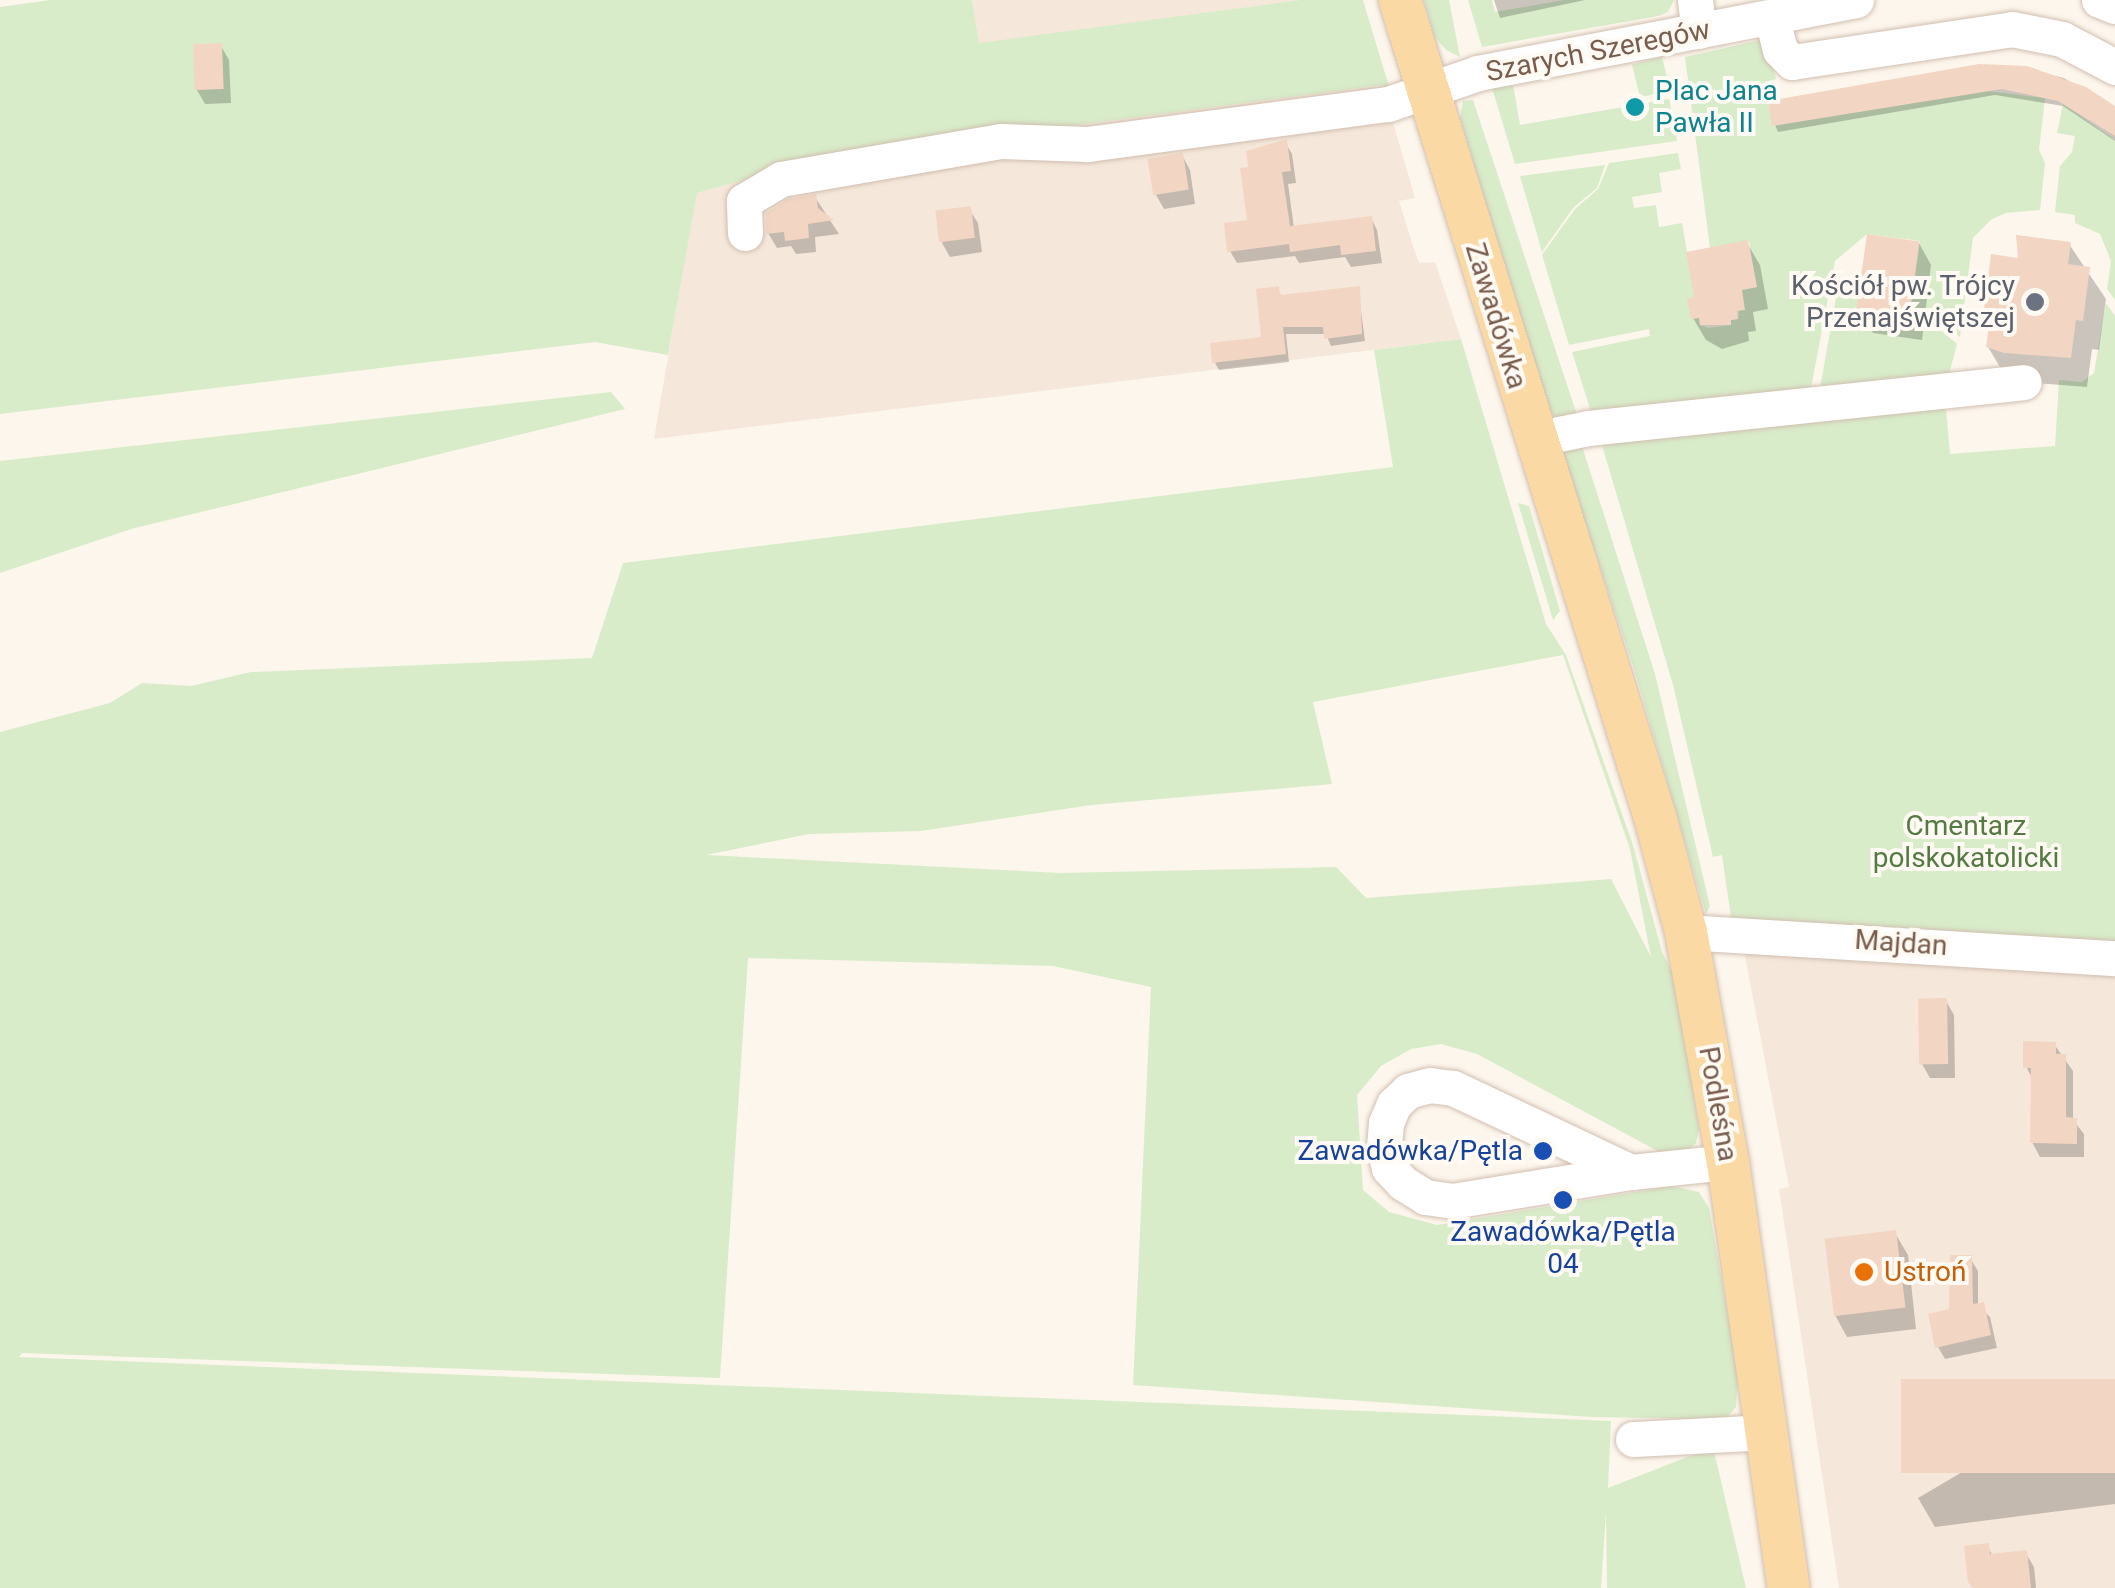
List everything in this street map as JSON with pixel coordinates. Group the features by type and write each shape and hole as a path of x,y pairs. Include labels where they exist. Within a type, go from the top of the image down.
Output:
{"main road":[{"name":"Zawadówka","path":"1400,0 1594,631"},
{"name":"Podleśna","path":"1594,631 1655,817 1686,932 1728,1162 1789,1588"}],"street":[{"name":"Szarych Szeregów","path":"745,233 744,201 780,179 1002,141 1087,144 1388,104 1478,72 1697,16 1772,18 1856,0"},
{"path":"2100,0 2115,6"},
{"path":"1772,18 1780,50 1792,62 2012,29 2062,39 2115,67"},
{"path":"1534,439 1588,428 2024,382"},
{"name":"Majdan","path":"1686,932 2115,958"},
{"path":"1631,1172 1453,1088 1430,1085 1408,1090 1394,1104 1386,1123 1384,1148 1390,1168 1402,1183 1425,1197 1452,1200 1631,1172 1728,1162"},
{"path":"1633,1438 1765,1432"}],"shaded area":[{"path":"972,0 1300,0 979,44"},
{"path":"1382,85 1415,198 1399,201 1412,243 1419,263 1435,262 1461,339 654,439 696,193 819,159"},
{"path":"1744,951 2115,970 2115,1588 1839,1588 1779,1189 1789,1187"}],"green space":[{"path":"50,0 972,0 979,43 1300,0 1363,0 1390,90 1386,97 1382,85 819,159 697,193 668,355 595,342 0,414 0,7"},
{"path":"1424,0 1449,0 1460,57 1446,50 1434,36"},
{"path":"1468,0 1492,0 1495,12 1564,0 1674,0 1668,12 1658,16 1482,47"},
{"path":"1765,39 1776,79 1765,82 1773,126 1980,90 2045,98 2039,150 2045,163 2040,210 2006,213 1992,219 1973,238 1960,337 1936,318 1911,309 1920,241 1867,234 1835,261 1810,393 1593,418 1572,352 1650,336 1649,329 1569,345 1542,255 1575,209 1598,189 1609,163 1678,153 1681,169 1659,173 1662,192 1632,197 1634,208 1656,205 1659,227 1682,223 1695,297 1688,299 1691,319 1699,318 1700,325 1708,328 1731,325 1731,320 1738,319 1742,290 1757,287 1749,241 1710,248 1685,57"},
{"path":"1662,57 1670,90 1640,97 1632,64"},
{"path":"1513,84 1520,125 1669,99 1677,141 1515,164 1492,88"},
{"path":"1473,100 1577,415 1559,421 1549,410 1460,118 1463,101"},
{"path":"2063,104 2115,140 2115,300 2107,289 2111,261 2100,234 2075,223 2075,215 2055,212 2060,166 2072,152 2075,136 2057,133"},
{"path":"1605,165 1597,188 1573,208 1542,252 1520,176"},
{"path":"1863,272 1858,312 1911,315 1935,325 1957,344 1949,374 1820,388 1836,298 1850,278"},
{"name":"Cmentarz polskokatolicki","path":"2106,303 2115,316 2115,946 1731,917 1722,855 1713,857 1673,685 1599,435 1945,398 1950,454 2055,446 2059,380 2082,382 2094,373"},
{"path":"1461,339 1546,624 1566,655 1633,845 1662,952 1688,1003 1700,1096 1694,1098 1699,1129 1696,1143 1687,1152 1667,1156 1477,1054 1441,1044 1411,1049 1381,1066 1357,1095 1363,1190 1389,1212 1437,1225 1672,1186 1699,1192 1709,1208 1738,1373 1736,1407 1720,1425 1705,1419 1591,1417 1133,1385 1151,987 1053,966 748,958 720,1378 22,1353 19,1357 1611,1421 1608,1488 1713,1447 1746,1588 1607,1588 1606,1512 1601,1588 0,1588 0,732 110,703 142,683 191,686 251,672 592,658 623,563 1393,467 1374,350","holes":["1563,655 1630,849 1651,957 1611,879 1366,898 1336,867 1060,873 706,855 809,834 921,831 1091,805 1332,784 1313,702"]},
{"path":"611,392 625,409 131,529 0,573 0,461"},
{"path":"1580,440 1655,674 1710,906 1706,914 1635,672 1562,453 1563,446"},
{"path":"1518,503 1529,506 1560,611 1553,620"}],"building":[{"path":"222,43 224,89 195,90 193,44"},
{"path":"1979,64 2027,66 2086,87 2115,106 2115,136 2058,101 2002,89 1772,126 1768,101"},
{"path":"1287,139 1291,171 1282,172 1290,226 1372,216 1376,251 1341,255 1340,245 1290,252 1289,244 1227,252 1224,223 1247,220 1240,168 1248,167 1246,151"},
{"path":"1183,153 1189,190 1153,195 1147,159"},
{"path":"816,194 818,208 834,220 808,224 809,238 785,241 784,232 766,234 766,213 788,199"},
{"path":"971,206 975,238 939,242 935,210"},
{"path":"1867,234 1919,241 1908,320 1856,312"},
{"name":"Kościół pw. Trójcy Przenajświętszej","path":"2016,235 2071,242 2068,264 2090,267 2083,321 2076,320 2071,358 2004,353 1986,347 1991,309 1984,309 1991,254 2018,258"},
{"path":"1748,240 1757,287 1742,290 1745,310 1737,311 1738,319 1731,320 1731,325 1700,325 1699,318 1691,319 1687,299 1694,297 1686,252"},
{"path":"1279,286 1280,295 1360,286 1362,334 1324,339 1323,327 1283,327 1286,354 1212,363 1210,343 1261,337 1256,289"},
{"path":"1947,998 1948,1064 1919,1064 1918,999"},
{"path":"2023,1041 2056,1042 2056,1054 2066,1054 2066,1117 2077,1118 2077,1144 2030,1143 2031,1068 2023,1068"},
{"name":"Ustroń","path":"1896,1230 1906,1307 1834,1316 1825,1239"},
{"path":"1950,1255 1972,1255 1973,1304 1984,1302 1991,1335 1935,1348 1928,1314 1949,1309"},
{"path":"1901,1379 2115,1379 2115,1473 1901,1473"},
{"path":"1989,1543 1990,1554 2027,1550 2031,1588 1973,1588 1968,1582 1964,1546"}],"place":[{"name":"Plac Jana Pawła II","path":"1635,107"},
{"name":"Kościół pw. Trójcy Przenajświętszej","path":"2035,302"},
{"name":"Zawadówka/Pętla","path":"1543,1151"},
{"name":"Zawadówka/Pętla 04","path":"1563,1200"},
{"name":"Ustroń","path":"1864,1272"}]}
